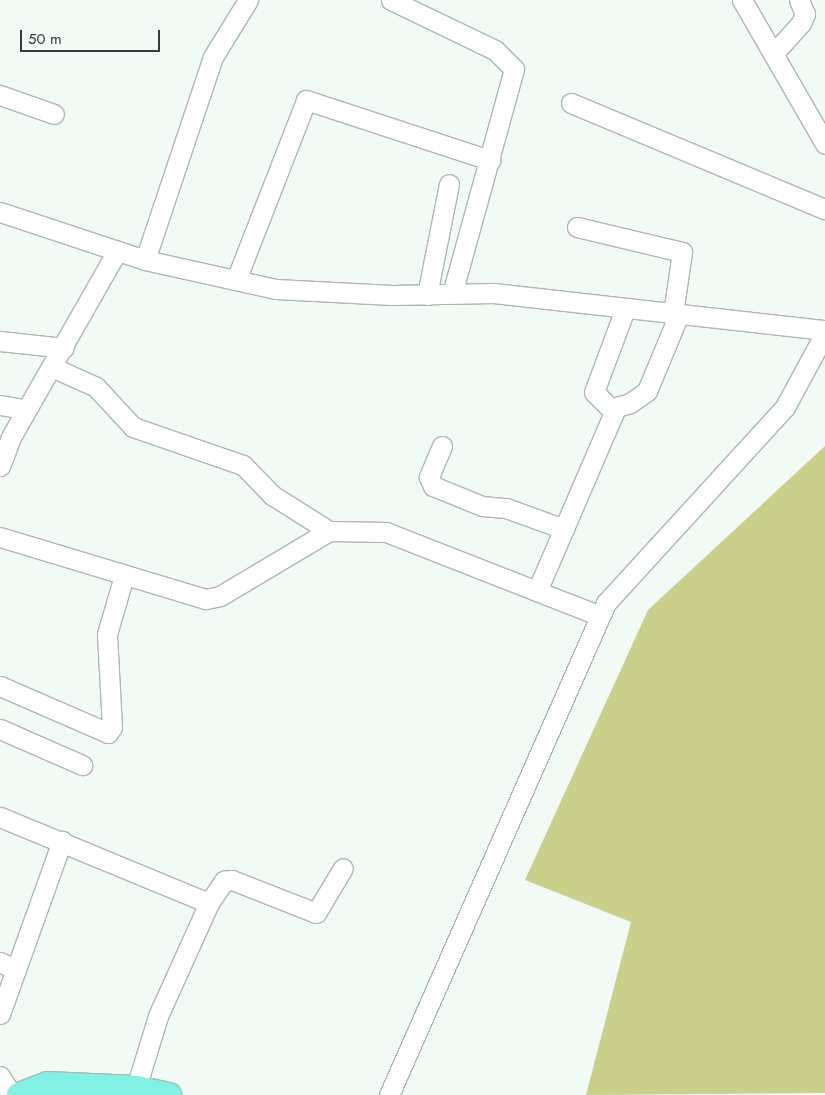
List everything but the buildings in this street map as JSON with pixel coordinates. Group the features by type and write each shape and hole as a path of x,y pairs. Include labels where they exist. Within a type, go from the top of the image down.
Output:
{"main road":[{"path":"19,1095 47,1084 101,1091 136,1088 169,1095"}],"street":[{"path":"145,260 214,58 248,0"},
{"path":"391,0 495,50 514,69 452,294"},
{"path":"742,0 775,52 825,144"},
{"path":"775,52 801,23 804,14 799,0"},
{"path":"0,95 54,114"},
{"path":"236,280 306,100 490,160"},
{"path":"571,103 825,209"},
{"path":"426,295 449,184"},
{"path":"0,212 145,260 276,289 426,295 494,293 825,331 785,407 606,603 390,1095"},
{"path":"577,227 682,252 676,314 647,391 630,404 614,408"},
{"path":"0,466 27,410 54,368 117,251"},
{"path":"614,408 594,392 625,309"},
{"path":"0,341 64,348"},
{"path":"54,368 96,387 133,427 243,464 272,495 329,531 386,532 600,616"},
{"path":"0,405 27,410"},
{"path":"537,591 614,408"},
{"path":"442,446 429,477 434,486 487,508 506,508 564,529"},
{"path":"0,537 188,596 220,596 329,531"},
{"path":"0,686 108,733 112,727 107,634 124,576"},
{"path":"0,729 82,765"},
{"path":"0,817 62,841 77,851 209,903"},
{"path":"0,1014 8,966 62,841"},
{"path":"136,1088 158,1016 209,903 224,881 232,880 316,913 343,868"},
{"path":"0,1076 12,1095"}],"green space":[{"path":"825,446 825,1093 586,1095 631,922 525,880 648,610"}]}
